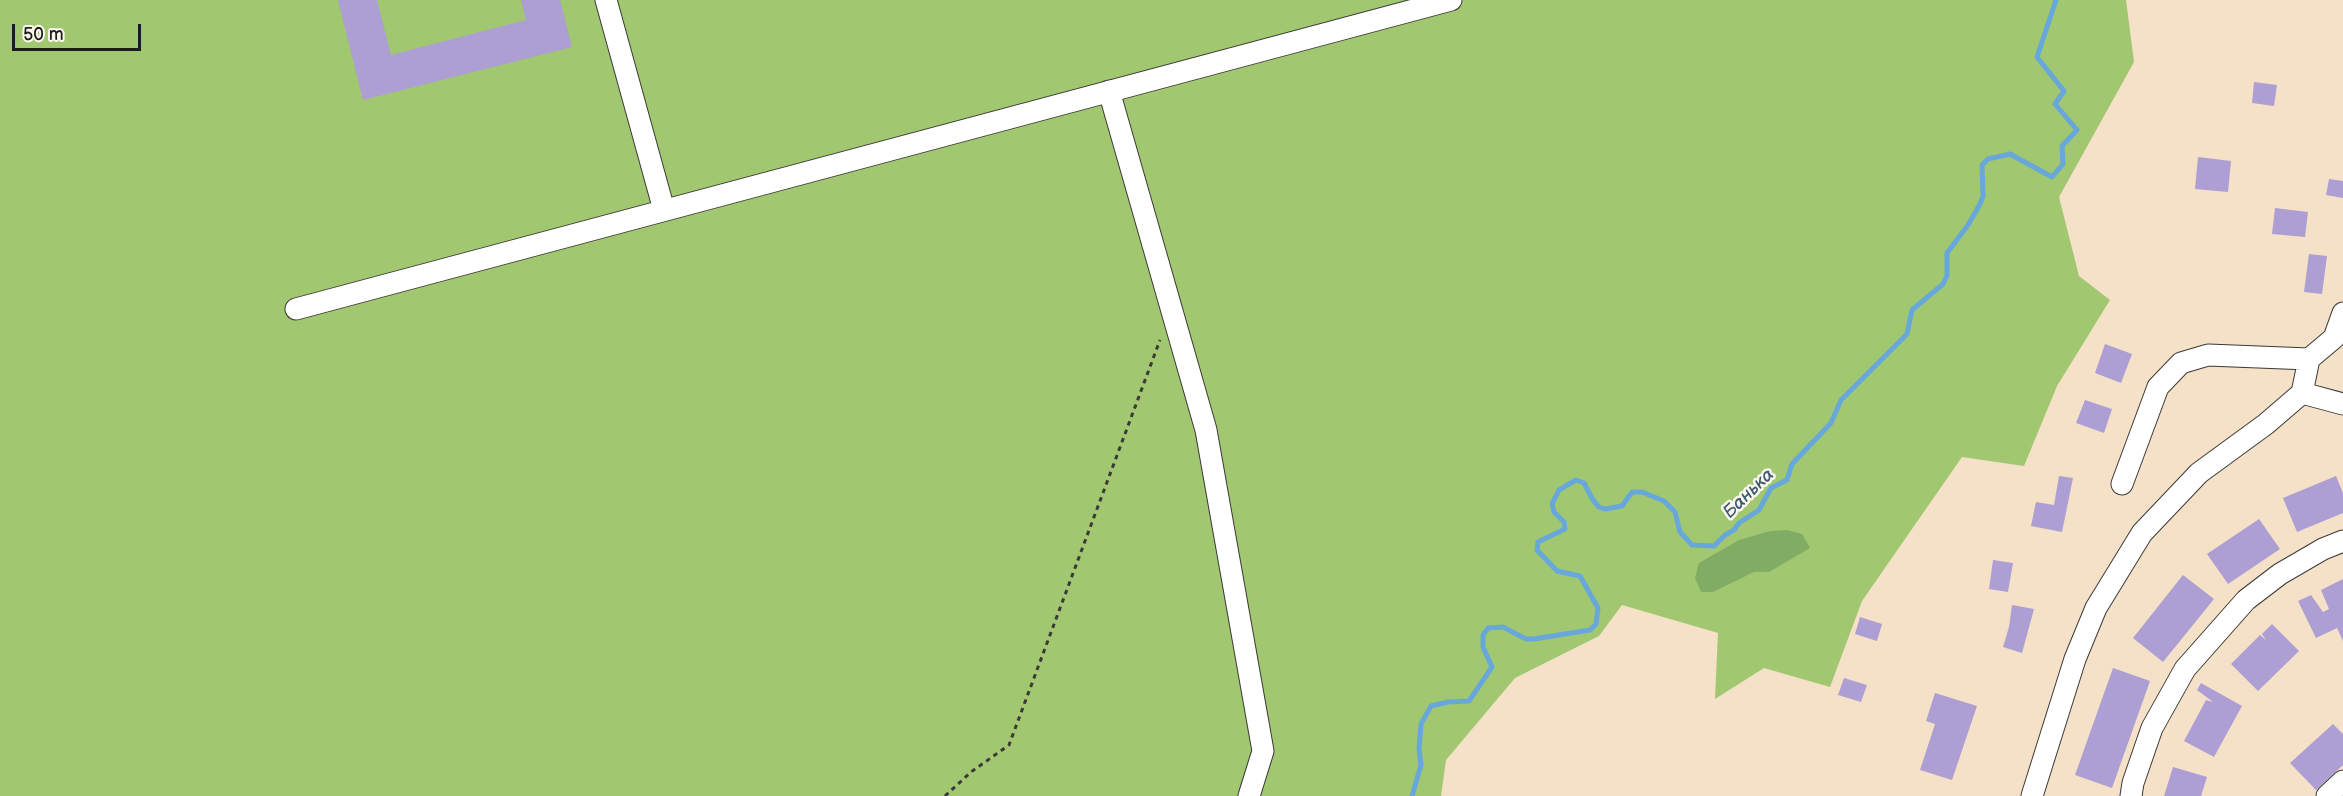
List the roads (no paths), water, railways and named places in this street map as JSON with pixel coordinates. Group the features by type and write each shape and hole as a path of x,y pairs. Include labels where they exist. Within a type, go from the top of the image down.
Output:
{"street":[{"path":"606,0 664,210"},
{"path":"296,309 1451,0"},
{"path":"1109,92 1206,430 1263,751 1249,796"},
{"path":"2032,796 2075,659 2096,608 2142,533 2199,473 2266,424 2302,393 2309,359 2334,338 2343,313"},
{"path":"2122,484 2158,387 2181,363 2208,355 2309,359"},
{"path":"2302,393 2343,404"},
{"path":"2131,796 2133,783 2152,728 2185,669 2246,600 2280,574 2323,549 2343,541"},
{"path":"2326,796 2343,781"}],"waterway":[{"name":"Банька","path":"1412,796 1421,765 1419,749 1421,724 1431,706 1469,701 1492,667 1483,647 1483,635 1488,628 1503,627 1526,639 1534,639 1590,630 1596,624 1598,608 1580,576 1557,571 1537,550 1538,542 1565,529 1564,522 1554,512 1552,504 1559,490 1576,480 1584,483 1593,500 1599,507 1605,509 1622,506 1632,492 1642,492 1664,501 1675,512 1680,532 1692,545 1714,546 1739,523 1759,510 1771,488 1787,480 1792,464 1831,423 1841,400 1907,334 1912,310 1943,284 1947,276 1947,253 1968,225 1983,196 1982,165 1988,159 2010,154 2052,177 2063,164 2062,146 2077,130 2055,104 2064,91 2037,57 2056,0"}]}
